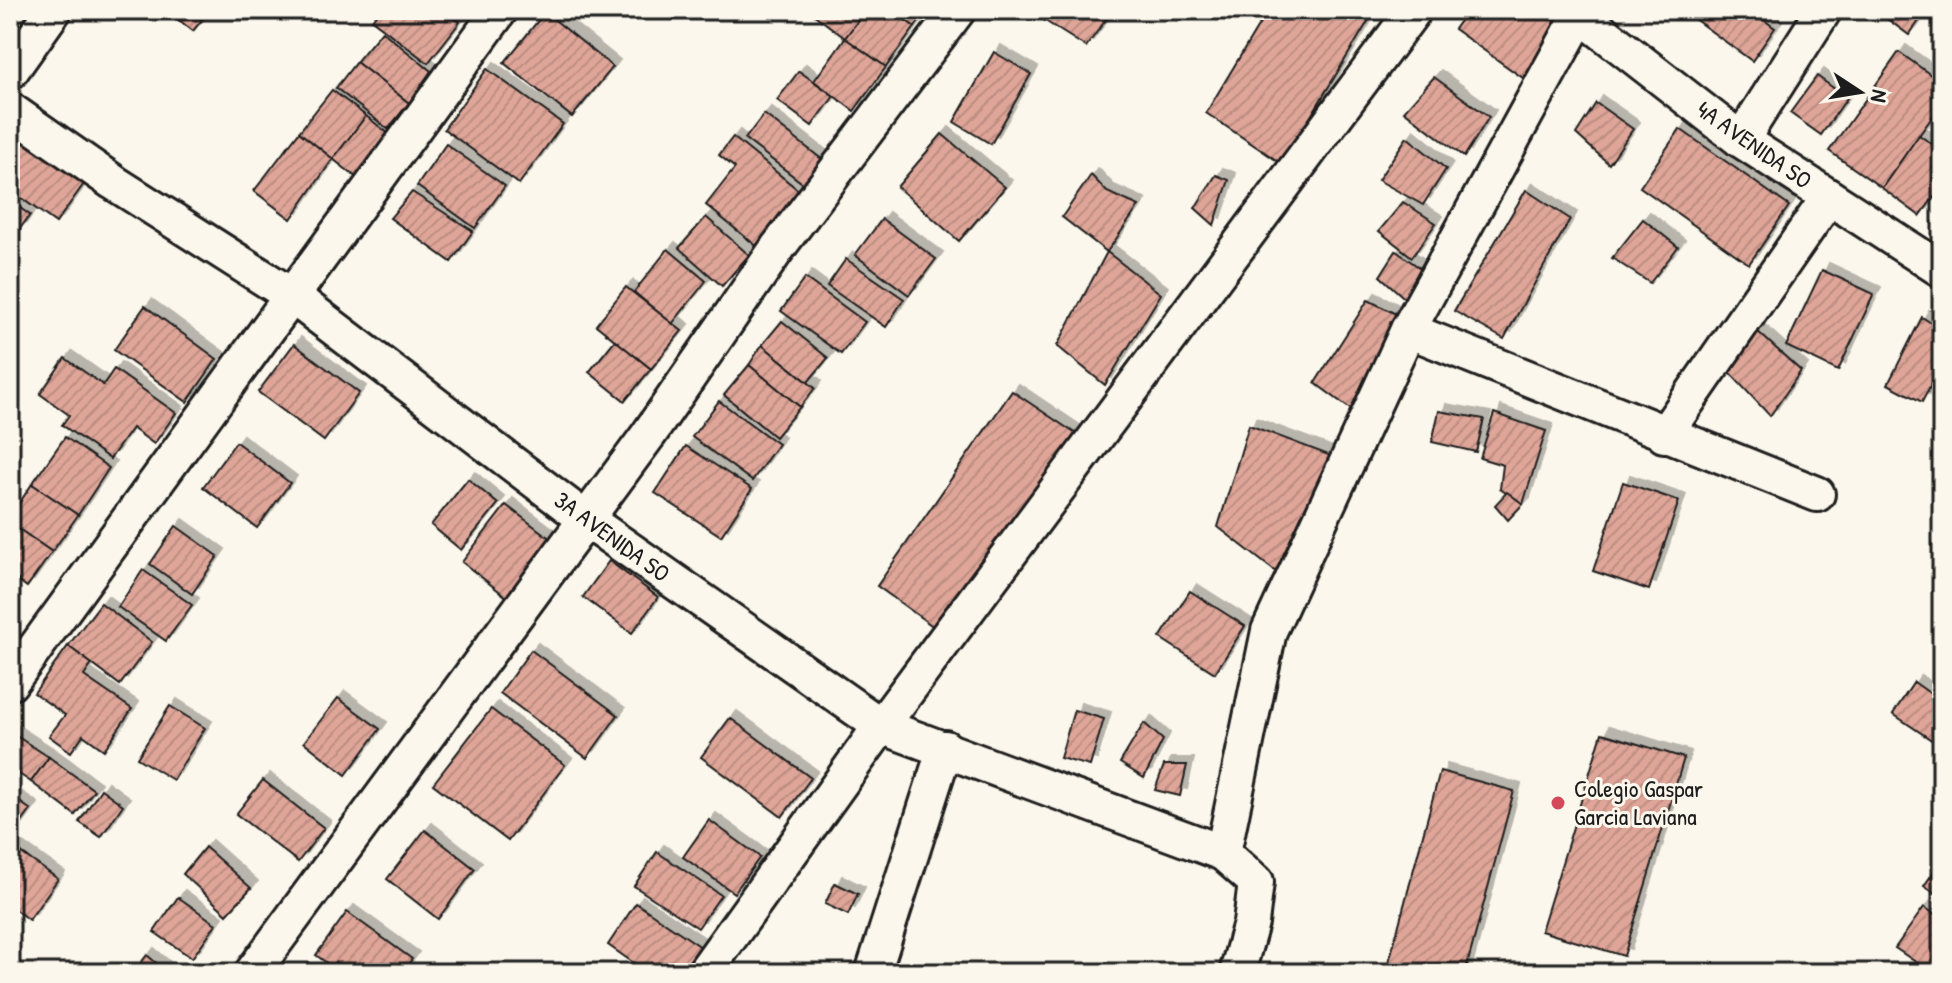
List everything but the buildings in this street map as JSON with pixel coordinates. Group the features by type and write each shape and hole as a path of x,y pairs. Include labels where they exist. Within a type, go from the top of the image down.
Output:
{"street":[{"path":"10,72 54,10"},
{"path":"10,683 500,10"},
{"path":"252,973 584,518 649,434 779,246 958,10"},
{"path":"704,973 881,726 1414,10"},
{"path":"1741,140 1824,10"},
{"path":"1223,853 1269,631 1408,330 1577,12"},
{"name":"4A AVENIDA SO","path":"1577,12 1741,140 1942,270"},
{"name":"3A AVENIDA SO","path":"10,110 113,182 292,296 584,518 881,726 1223,853 1256,882 1251,923 1237,973"},
{"path":"1664,435 1829,197"},
{"path":"1408,330 1817,494"},
{"path":"873,973 945,748"}],"place":[{"name":"Colegio Gaspar Garcia Laviana","path":"1558,803"}]}
